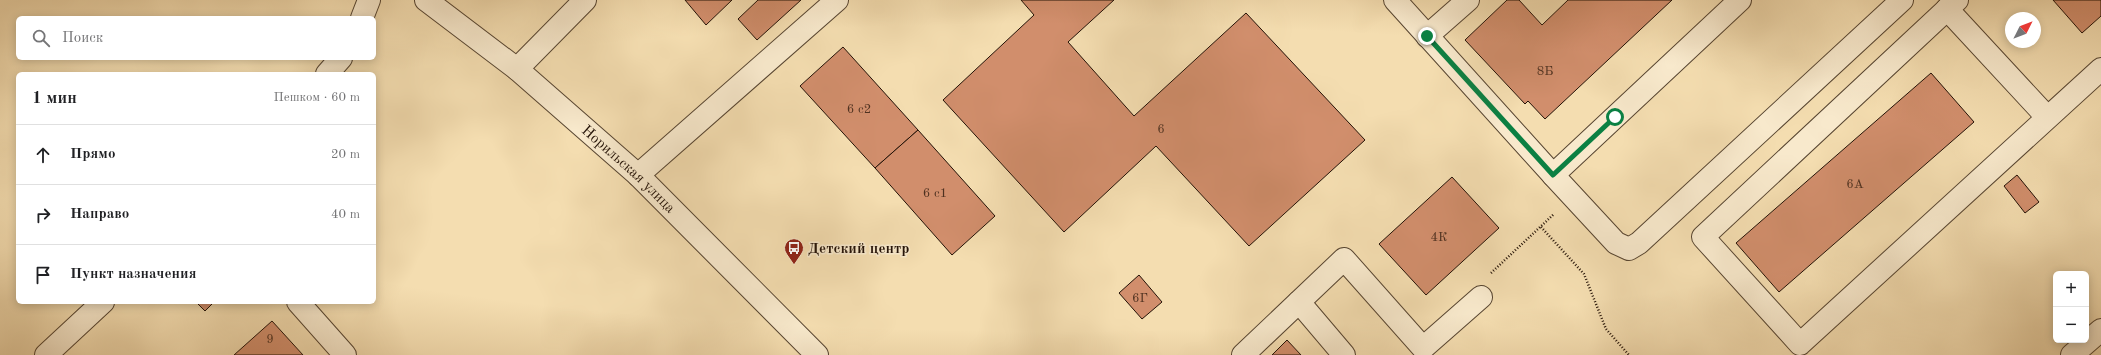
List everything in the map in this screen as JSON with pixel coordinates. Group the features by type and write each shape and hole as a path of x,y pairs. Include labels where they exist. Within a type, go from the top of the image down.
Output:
{"street":[{"path":"363,16 369,0"},
{"name":"Норильская улица","path":"426,0 517,69 638,175 817,355"},
{"path":"517,69 585,0"},
{"path":"638,175 838,0"},
{"path":"1395,0 1616,243 1629,249 1639,243 1902,0"},
{"path":"1427,36 1468,0"},
{"path":"1553,175 1740,0"},
{"path":"2047,117 1952,4 1703,237 1794,350 2101,69"},
{"path":"329,72 339,60"},
{"path":"1243,355 1344,259 1423,348 1481,296"},
{"path":"1299,302 1344,355"},
{"path":"46,355 101,304"},
{"path":"300,304 345,355"},
{"path":"2072,355 2101,330"}],"path":[{"path":"1481,296 1488,290 1481,282 1573,196"},
{"path":"1541,227 1584,274 1606,329 1629,355"}],"building":[{"path":"685,0 732,0 706,25"},
{"path":"758,0 801,0 757,40 738,19"},
{"path":"1021,0 1114,0 1068,42 1134,116 1246,13 1365,140 1249,246 1156,146 1064,232 943,100 1034,15"},
{"path":"1507,0 1519,0 1542,25 1568,0 1672,0 1545,119 1528,101 1525,104 1465,40"},
{"path":"2053,0 2101,0 2101,16 2082,33"},
{"path":"843,47 918,130 875,168 800,86"},
{"path":"1931,73 1974,122 1779,292 1736,243"},
{"path":"918,130 995,216 952,255 875,168"},
{"path":"2017,175 2039,202 2025,213 2004,186"},
{"path":"1452,177 1499,228 1426,295 1379,244"},
{"path":"1139,275 1162,302 1142,319 1119,293"},
{"path":"198,304 212,304 205,311"},
{"path":"272,321 303,355 234,355"},
{"path":"1287,340 1301,355 1272,355"}],"place":[{"name":"Детский центр","path":"794,265"}],"route":[{"path":"1427,36 1553,175 1615,117"}]}
